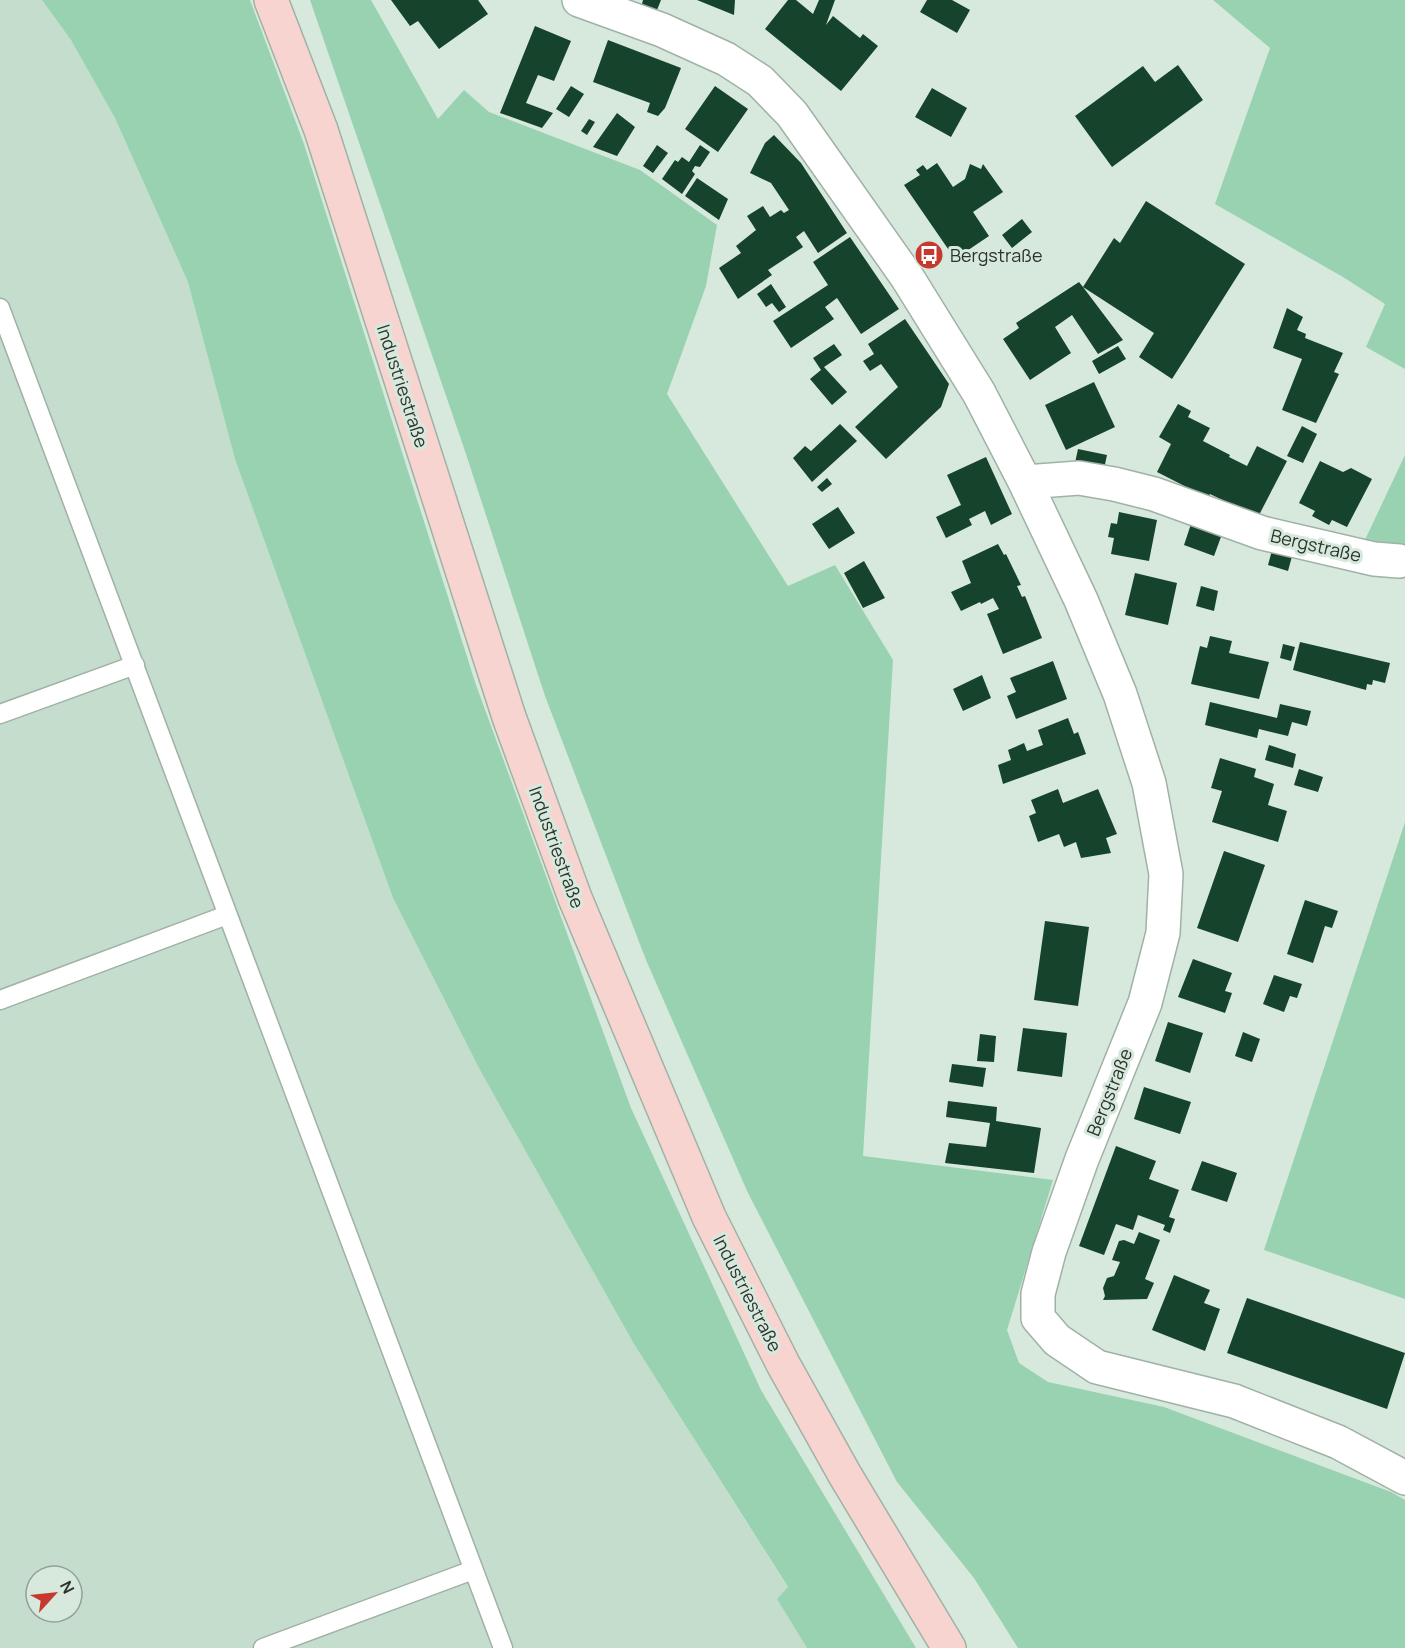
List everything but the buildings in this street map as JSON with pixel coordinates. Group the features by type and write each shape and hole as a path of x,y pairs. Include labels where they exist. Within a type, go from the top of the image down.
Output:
{"main road":[{"name":"Industriestraße","path":"271,0 321,130 509,717 589,931 709,1216 767,1333 845,1475 949,1648"}],"street":[{"name":"Bergstraße","path":"579,0 662,30 726,59 760,81 792,114 907,277 979,393 1025,482 1081,600 1120,694 1149,783 1166,874 1162,933 1145,1003 1082,1159 1049,1252 1038,1294 1038,1318 1056,1340 1097,1367 1234,1401 1338,1442 1405,1478"},
{"name":"Bergstraße","path":"1025,482 1079,478 1114,484 1154,494 1262,533 1374,559 1400,561"}],"lane":[{"path":"0,308 503,1648"},
{"path":"0,714 135,665"},
{"path":"0,1000 227,915"},
{"path":"263,1648 473,1570"}],"shaded area":[{"path":"0,0 42,0 71,40 115,118 188,282 235,459 393,898 480,1070 634,1344 788,1588 778,1600 807,1648 0,1648"}],"green space":[{"path":"42,0 250,0 304,144 476,685 631,1108 761,1390 916,1648 807,1648 777,1599 788,1587 634,1344 480,1070 393,898 235,459 188,282 115,118 71,40"},
{"path":"310,0 371,0 438,119 464,90 489,112 640,170 717,225 706,286 667,394 788,586 835,565 893,660 863,1156 1053,1180 1007,1330 1019,1363 1048,1382 1164,1407 1391,1492 1405,1500 1405,1648 1018,1648 974,1578 897,1482 748,1193 646,960 545,696 465,451"},
{"path":"1213,0 1405,0 1405,369 1366,347 1385,304 1343,277 1215,204 1270,48"},
{"path":"1405,455 1405,549 1364,542"},
{"path":"1405,822 1405,1299 1264,1250"}],"place":[{"name":"Bergstraße","path":"929,255"}]}
